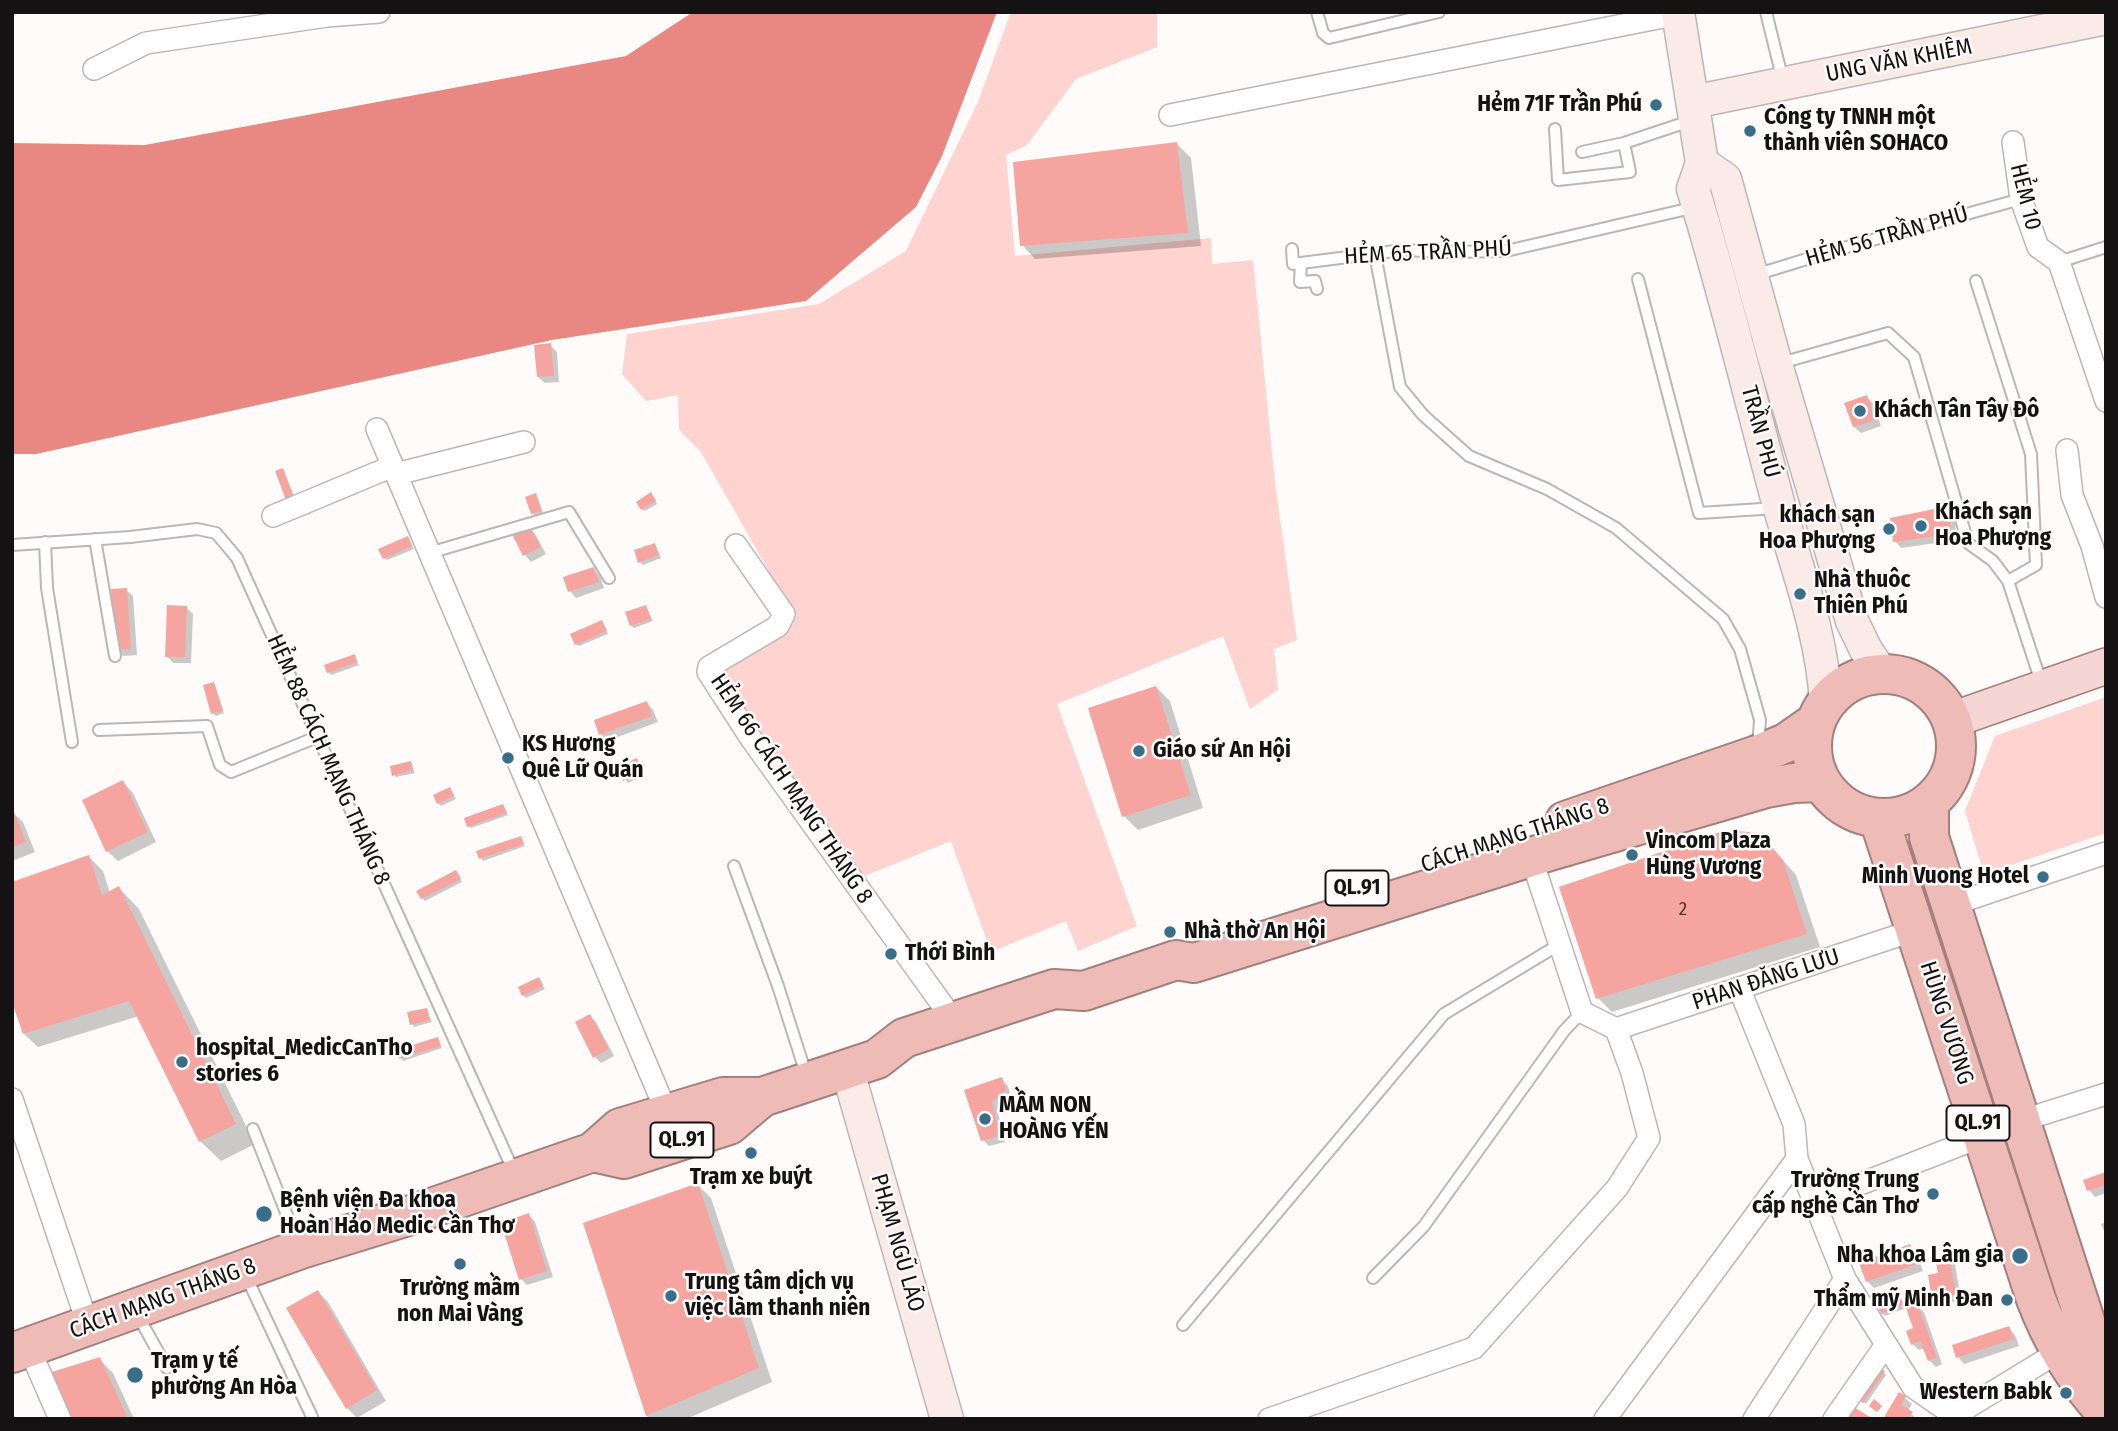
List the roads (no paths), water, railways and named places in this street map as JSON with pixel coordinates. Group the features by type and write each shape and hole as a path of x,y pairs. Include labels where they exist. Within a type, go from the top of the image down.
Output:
{"highway":[{"path":"1882,674 1904,677 1924,686 1940,701 1952,720 1956,743 1954,765 1945,786 1929,802 1914,812 1897,818 1879,819 1861,816 1831,797 1814,768 1812,754 1821,712 1841,688 1859,676 1882,674"},
{"name":"CÁCH MẠNG THÁNG 8","path":"1176,960 1190,941 1547,827 1757,755 1786,743 1821,712"},
{"name":"CÁCH MẠNG THÁNG 8","path":"593,1152 624,1159 729,1125 762,1097 862,1063 904,1038 1054,989 1084,991 1176,960 1194,963 1531,857 1766,788 1821,782"},
{"name":"HÙNG VƯƠNG","path":"1929,802 1929,837 2021,1121 2092,1355 2080,1382 2106,1413"},
{"name":"HÙNG VƯƠNG","path":"1879,819 2036,1299 2092,1355"},
{"name":"CÁCH MẠNG THÁNG 8","path":"862,1063 911,1063 989,1038 1064,1013 1084,991"},
{"name":"CÁCH MẠNG THÁNG 8","path":"20,1351 301,1249 593,1152 621,1128 723,1097 762,1097"}],"main road":[{"path":"1952,720 2106,666"}],"street":[{"path":"93,69 146,43 327,14 379,12"},
{"path":"1170,115 1678,13"},
{"name":"TRẦN PHÚ","path":"1678,13 1702,163 1693,189 1818,637 1824,670 1821,712"},
{"name":"UNG VĂN KHIÊM","path":"1694,111 1784,84 2045,21 2106,18"},
{"name":"HẺM 10","path":"2013,142 2021,200 2038,247 2059,262 2106,401"},
{"name":"TRẦN PHÚ","path":"1702,163 1725,179 1852,621 1866,650 1882,674"},
{"path":"377,429 667,1113"},
{"path":"273,516 394,470 524,442"},
{"path":"2067,450 2072,495 2092,546 2106,597"},
{"name":"HẺM 66 CÁCH MẠNG THÁNG 8","path":"736,545 784,614 783,620 778,626 709,667 709,672 750,737 954,1021"},
{"path":"1951,905 2106,853"},
{"path":"1269,1419 1474,1348 1617,1188 1649,1138 1632,1073 1616,1029 1582,1012 1531,857"},
{"name":"PHAN ĐĂNG LƯU","path":"1616,1029 1915,930"},
{"path":"1739,988 1794,1124 1797,1159 1844,1279 1913,1387 1945,1409 1963,1414 2092,1355"},
{"name":"PHẠM NGŨ LÃO","path":"862,1063 947,1419"},
{"path":"2021,1121 2106,1094"},
{"path":"12,1099 88,1325"},
{"path":"1814,1202 1983,1136"},
{"path":"1605,1419 1797,1159"},
{"path":"1754,1419 1844,1279"},
{"path":"1834,1419 1885,1346"},
{"path":"20,1351 60,1419"}],"lane":[{"path":"1317,12 1323,33 1329,38 1439,12"},
{"path":"1766,12 1784,84"},
{"path":"1582,152 1624,144 1694,111"},
{"path":"1555,129 1558,180 1630,172 1624,144"},
{"name":"HẺM 56 TRẦN PHÚ","path":"1753,276 1836,250 2021,200"},
{"name":"HẺM 65 TRẦN PHÚ","path":"1301,263 1403,250 1451,253 1506,251 1699,206"},
{"path":"2059,262 2106,247"},
{"path":"1292,249 1293,264 1301,263 1300,282 1315,281 1317,289"},
{"path":"1375,254 1401,387 1423,415 1469,456 1547,489 1616,528 1723,618 1740,649 1760,720 1757,755"},
{"path":"1639,279 1699,513 1780,508"},
{"path":"1976,281 2031,454 2036,565 2008,581"},
{"path":"1776,364 1888,334 1914,357 1968,543 1993,561 2008,581 2043,688"},
{"path":"429,553 569,512 609,578"},
{"name":"HẺM 88 CÁCH MẠNG THÁNG 8","path":"12,545 197,529 216,533 237,558 517,1178"},
{"path":"95,539 115,656"},
{"path":"46,542 47,588 72,742"},
{"path":"99,730 208,726 220,765 231,772 317,737"},
{"path":"734,866 778,986 808,1080"},
{"path":"1183,1325 1444,1014 1560,944"},
{"path":"1373,1278 1424,1226 1564,1031 1582,1012"},
{"path":"253,1129 301,1249"},
{"path":"243,1270 313,1419"},
{"path":"134,1308 167,1368"}],"place":[{"name":"Hẻm 71F Trần Phú","path":"1656,105"},
{"name":"Công ty TNNH một thành viên SOHACO","path":"1750,131"},
{"name":"Khách Tân Tây Đô","path":"1860,411"},
{"name":"Khách sạn Hoa Phượng","path":"1921,526"},
{"name":"khách sạn Hoa Phượng","path":"1889,529"},
{"name":"Nhà thuôc Thiên Phú","path":"1800,594"},
{"name":"Giáo sứ An Hội","path":"1139,751"},
{"name":"KS Hương Quê Lữ Quán","path":"508,758"},
{"name":"Vincom Plaza Hùng Vương","path":"1632,855"},
{"name":"Minh Vuong Hotel","path":"2043,877"},
{"name":"Nhà thờ An Hội","path":"1170,932"},
{"name":"Thới Bình","path":"891,954"},
{"name":"hospital_MedicCanTho stories 6","path":"182,1062"},
{"name":"MẦM NON HOÀNG YẾN","path":"985,1119"},
{"name":"Trạm xe buýt","path":"751,1153"},
{"name":"Trường Trung cấp nghề Cần Thơ","path":"1933,1194"},
{"name":"Bệnh viện Đa khoa Hoàn Hảo Medic Cần Thơ","path":"264,1214"},
{"name":"Nha khoa Lâm gia","path":"2020,1256"},
{"name":"Trường mầm non Mai Vàng","path":"460,1264"},
{"name":"Trung tâm dịch vụ việc làm thanh niên","path":"671,1296"},
{"name":"Thẩm mỹ Minh Đan","path":"2007,1300"},
{"name":"Trạm y tế phường An Hòa","path":"135,1375"},
{"name":"Western Babk","path":"2066,1393"}]}
